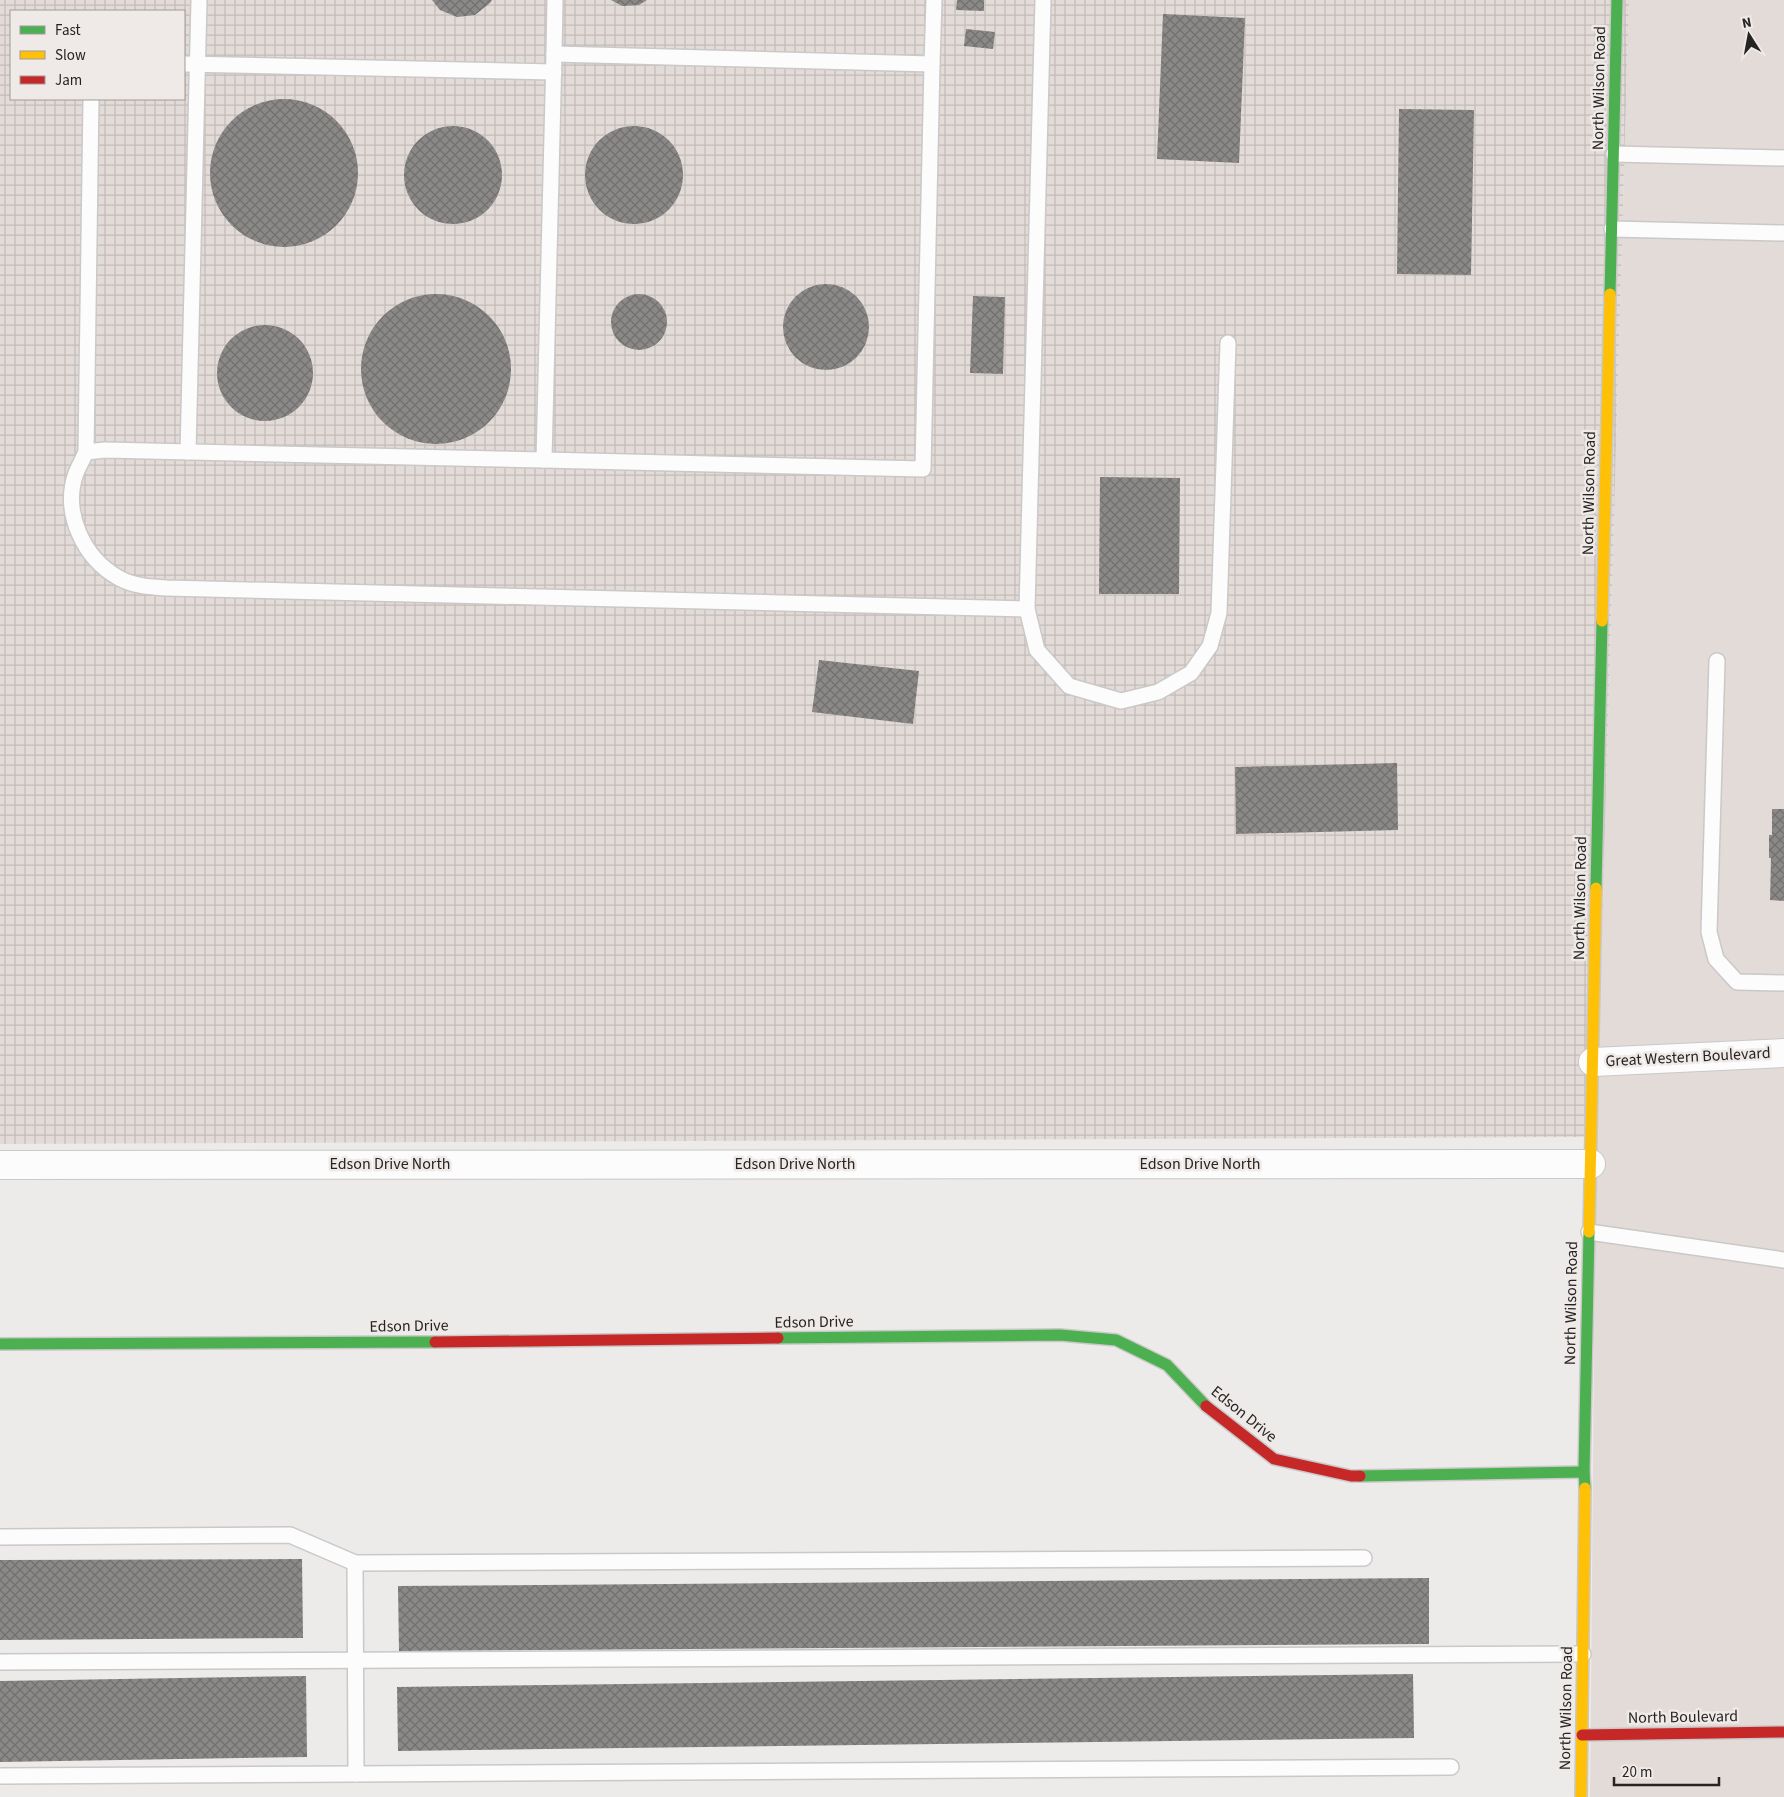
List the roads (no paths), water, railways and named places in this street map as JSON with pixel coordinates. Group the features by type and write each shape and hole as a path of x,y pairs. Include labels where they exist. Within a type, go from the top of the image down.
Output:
{"main road":[{"name":"North Wilson Road","path":"1581,1797 1586,1500 1584,1472 1590,1164 1617,0"},
{"name":"Edson Drive","path":"0,1344 269,1344 1060,1335 1116,1340 1167,1365 1211,1412 1274,1459 1351,1476 1584,1472"},
{"name":"North Boulevard","path":"1582,1735 1784,1732"}],"street":[{"name":"Great Western Boulevard","path":"1593,1062 1784,1053"},
{"name":"Edson Drive North","path":"0,1165 1590,1164"}],"lane":[{"path":"188,452 191,64 199,0"},
{"path":"544,460 556,0"},
{"path":"86,452 105,450 923,469 934,0"},
{"path":"1043,0 1027,609 1037,650 1069,686 1120,701 1158,692 1191,673 1210,646 1219,613 1228,342"},
{"path":"554,54 932,64"},
{"path":"191,64 554,72"},
{"path":"91,100 86,452 76,474 72,498 74,523 84,545 99,564 119,578 142,586 1027,609"},
{"path":"1614,154 1784,158"},
{"path":"1612,229 1784,233"},
{"path":"1717,661 1709,932 1716,959 1737,982 1784,983"},
{"path":"1589,1232 1784,1260"},
{"path":"0,1537 290,1536 355,1563 1364,1558"},
{"path":"355,1563 356,1774"},
{"path":"0,1662 1583,1654"},
{"path":"0,1776 1451,1767"}]}
